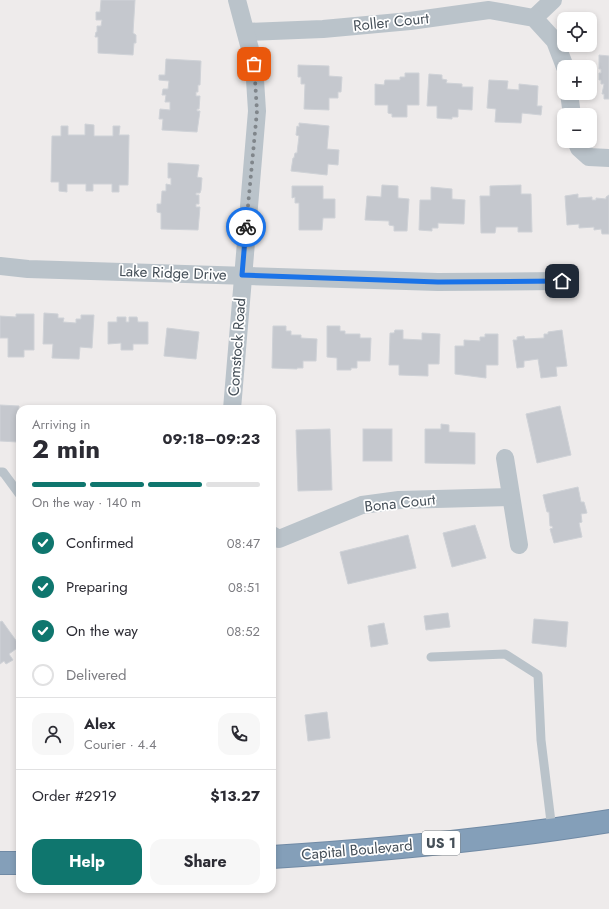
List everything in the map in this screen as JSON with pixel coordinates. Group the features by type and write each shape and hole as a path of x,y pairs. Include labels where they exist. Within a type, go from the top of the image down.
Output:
{"highway":[{"name":"Capital Boulevard","path":"276,857 391,848 552,830 609,821"},
{"path":"0,863 16,863"}],"street":[{"name":"Comstock Road","path":"232,405 242,275 257,111 254,64 237,0"},
{"path":"553,0 534,18 554,41 562,60"},
{"name":"Roller Court","path":"246,32 354,26 410,21 489,10 534,18"},
{"path":"579,148 589,158 609,158"},
{"name":"Lake Ridge Drive","path":"0,266 28,269 438,282 562,281"},
{"path":"505,458 510,497 519,545"},
{"name":"Bona Court","path":"276,537 279,539 362,505 398,500 510,497"}],"lane":[{"path":"0,472 3,472 16,490"},
{"path":"431,657 505,654 538,674 541,740 552,830"}],"building":[{"path":"101,0 135,0 133,33 136,35 136,43 134,43 133,55 98,53 98,37 95,37 97,26 101,26 102,20 96,20 96,12 100,12"},
{"path":"599,55 609,56 609,99 604,99 604,94 602,94 604,84 601,84 601,80 599,80 599,73 601,73 601,69 599,69"},
{"path":"166,59 201,61 200,85 198,85 198,92 196,92 196,96 200,96 199,109 197,109 197,111 200,111 197,132 162,130 163,119 159,119 160,109 170,110 170,102 165,102 166,95 162,95 163,89 168,89 169,81 159,80 159,75 165,75"},
{"path":"298,65 329,66 329,76 342,77 341,92 338,92 338,98 329,98 329,110 304,109 305,84 301,84 301,77 298,77"},
{"path":"405,73 419,73 419,105 407,105 407,117 392,117 392,114 388,113 388,105 375,105 375,84 384,85 385,80 400,80 400,77 405,77"},
{"path":"429,74 442,75 442,79 447,80 446,83 462,84 462,87 473,87 472,110 458,109 458,117 452,117 452,119 437,118 437,106 427,106"},
{"path":"489,80 508,81 507,89 519,90 519,84 538,86 537,106 542,106 541,115 522,113 521,123 495,122 496,109 487,108"},
{"path":"299,123 329,126 327,149 339,150 338,165 328,164 327,175 291,171 293,158 295,153 297,153 299,136 296,135 297,126 299,127"},
{"path":"85,124 94,125 94,136 113,136 113,126 120,126 119,135 129,135 128,185 119,185 119,192 112,192 112,184 93,184 93,191 86,191 86,184 67,184 67,192 59,191 59,182 51,182 52,136 61,136 61,126 68,126 68,135 85,135"},
{"path":"168,163 199,165 197,177 202,178 200,193 196,193 196,195 199,195 199,204 196,204 196,207 200,207 198,230 161,229 161,213 157,212 157,204 161,204 162,191 166,191 166,184 171,185 171,178 168,178"},
{"path":"382,185 398,186 398,198 409,199 407,231 394,231 394,226 389,225 389,221 365,220 367,196 381,197"},
{"path":"521,185 521,194 531,194 532,232 518,232 518,227 496,227 495,233 481,233 480,196 490,196 490,186"},
{"path":"292,186 323,186 323,199 335,199 335,218 323,218 322,230 299,230 299,203 295,203 295,197 292,198"},
{"path":"431,187 452,189 452,199 465,200 464,224 438,223 438,228 432,228 432,231 419,230 420,200 431,200"},
{"path":"578,194 578,198 592,197 592,200 596,200 596,198 606,199 609,195 609,234 602,234 601,229 594,230 594,227 579,228 579,224 567,225 565,196"},
{"path":"44,313 58,314 58,318 64,318 63,322 76,323 76,319 81,319 81,315 94,315 92,348 80,347 79,359 52,358 53,344 43,344"},
{"path":"16,314 34,314 34,350 24,350 24,357 8,357 8,338 0,338 0,316 16,317"},
{"path":"117,317 126,317 126,322 129,322 129,317 137,317 138,322 148,322 148,344 133,344 133,350 121,350 121,343 108,344 108,322 117,322"},
{"path":"273,326 286,326 286,331 291,331 291,335 301,335 301,338 317,339 316,361 303,361 303,368 297,369 272,368"},
{"path":"327,326 340,326 340,331 345,331 345,334 360,334 360,338 371,338 370,361 357,361 357,368 351,368 351,370 337,370 337,358 327,357"},
{"path":"167,328 199,332 196,359 164,356"},
{"path":"395,330 403,330 403,339 422,340 422,333 440,334 439,364 428,364 428,376 399,375 399,365 389,365 390,333 394,333"},
{"path":"562,330 567,366 556,367 557,376 541,378 538,359 524,361 524,367 517,368 513,340 517,340 517,337 524,336 525,339 544,338 544,334 548,334 548,332"},
{"path":"485,334 498,334 498,365 486,365 486,378 455,374 455,346 464,346 464,340 480,341 480,337 485,337"},
{"path":"0,405 16,406 16,442 0,441"},
{"path":"560,406 571,455 537,463 526,414"},
{"path":"441,424 449,425 449,432 475,433 475,464 425,463 425,429 441,429"},
{"path":"330,429 332,490 298,491 296,430"},
{"path":"363,429 392,429 392,461 363,461"},
{"path":"578,487 581,502 584,502 587,513 581,514 582,522 579,523 582,537 554,543 550,529 553,528 550,526 549,512 547,512 543,495"},
{"path":"475,525 486,558 452,567 443,533"},
{"path":"408,535 416,568 348,584 340,552"},
{"path":"448,613 450,627 426,630 424,616"},
{"path":"534,619 568,622 566,647 532,643"},
{"path":"2,621 16,640 16,649 9,654 13,660 6,664 4,661 0,664 0,622"},
{"path":"384,623 388,644 371,647 368,626"},
{"path":"327,712 330,738 308,741 305,715"}],"way so far":[{"path":"246,227 257,111 257,88 254,64"}],"route":[{"path":"246,227 242,275 438,282 562,281"}]}
